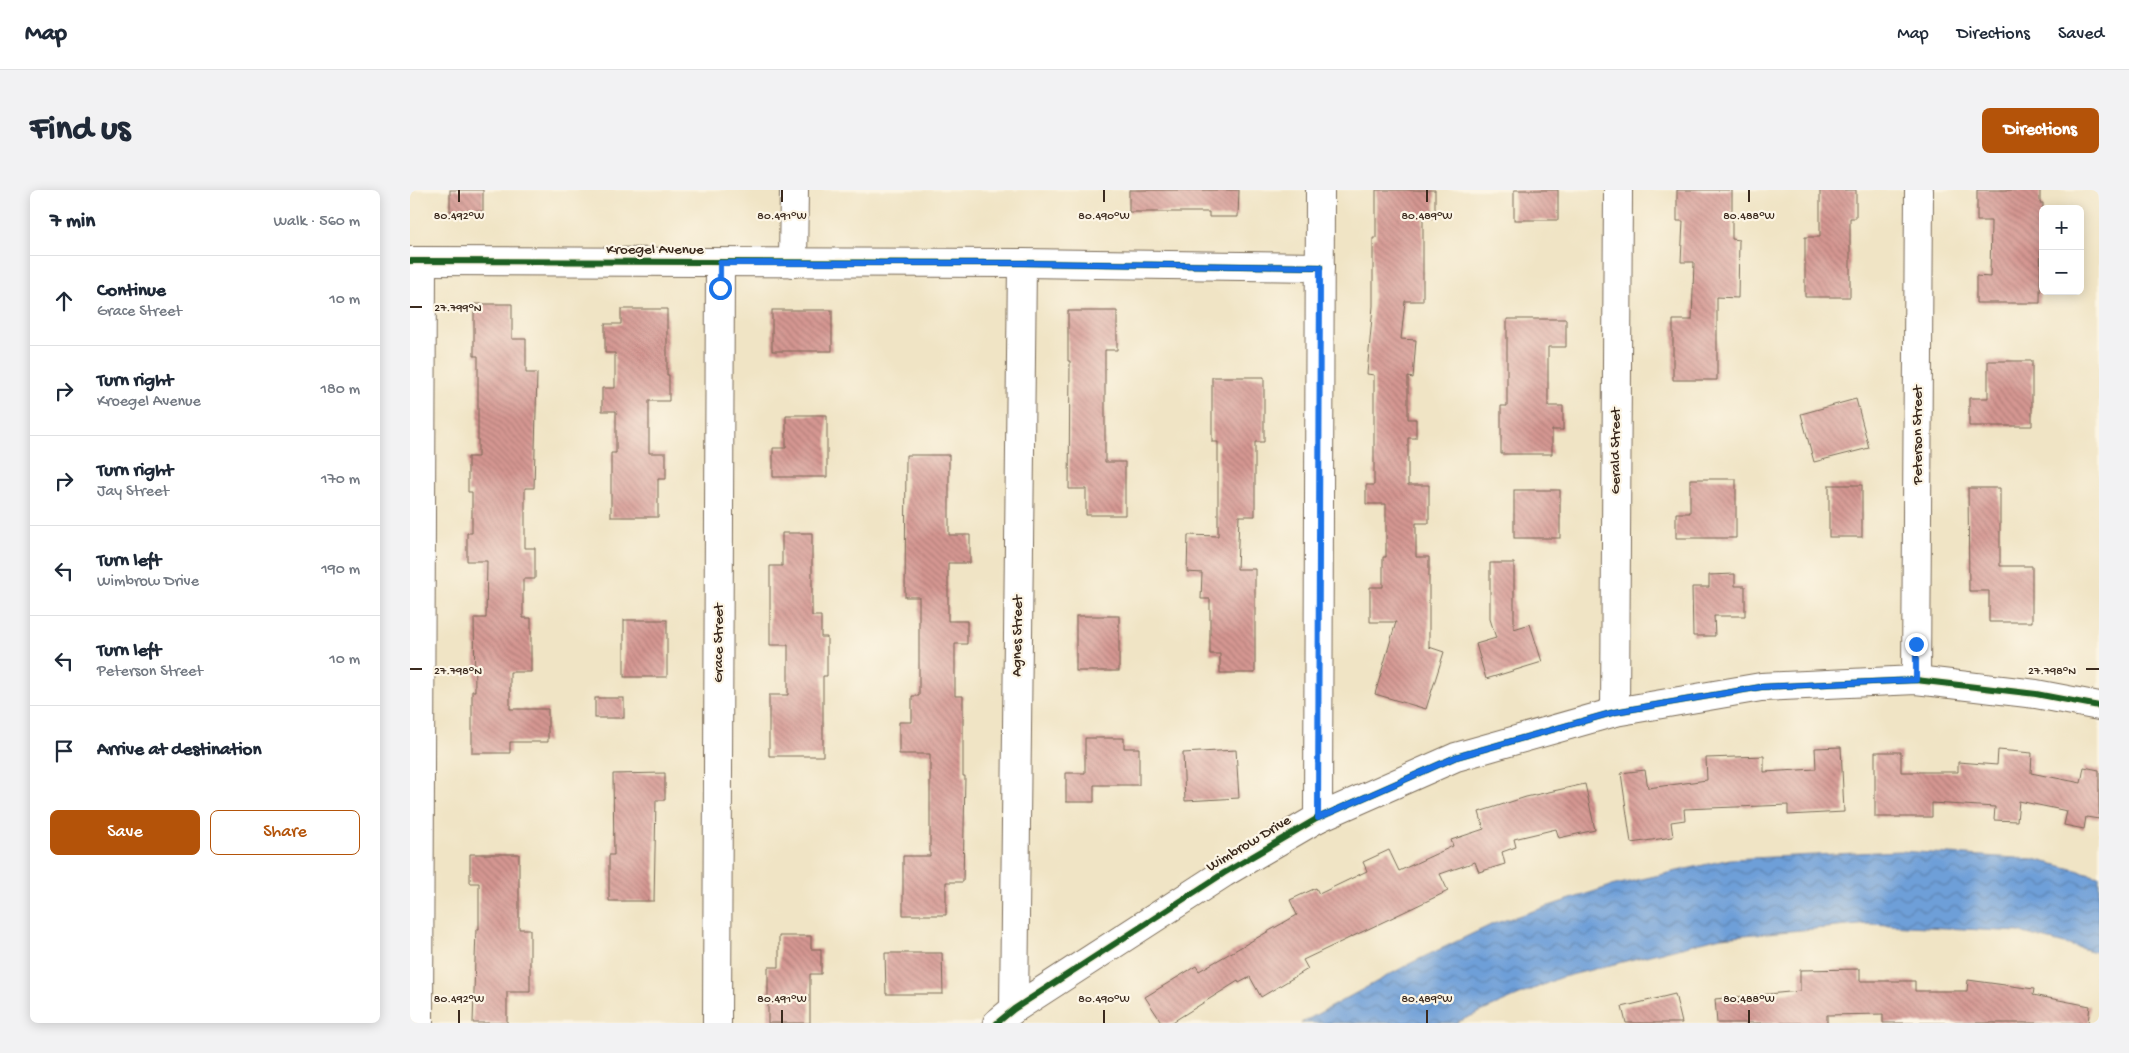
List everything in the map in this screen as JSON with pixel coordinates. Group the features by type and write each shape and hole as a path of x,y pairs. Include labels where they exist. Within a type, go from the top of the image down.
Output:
{"street":[{"path":"793,263 794,190"},
{"path":"1318,818 1320,190"},
{"name":"Gerald Street","path":"1615,712 1618,190"},
{"name":"Peterson Street","path":"1916,680 1919,190"},
{"path":"416,261 419,1023"},
{"name":"Kroegel Avenue","path":"416,261 1022,263 1320,267"},
{"name":"Grace Street","path":"717,1023 720,263"},
{"name":"Agnes Street","path":"1005,1016 1022,263"},
{"name":"Wimbrow Drive","path":"1005,1016 1224,873 1318,818 1456,757 1615,712 1761,687 1916,680 2036,694 2099,706"}],"water":[{"path":"1899,851 2034,859 2099,876 2099,953 2019,932 1871,924 1721,937 1559,978 1455,1023 1301,1023 1411,963 1493,924 1611,886 1730,859"}],"building":[{"path":"450,190 483,190 483,211 450,211"},
{"path":"1129,190 1239,190 1238,217 1209,217 1209,212 1129,212"},
{"path":"1376,190 1435,190 1435,218 1423,218 1423,301 1405,301 1401,339 1416,340 1413,378 1408,377 1408,419 1416,419 1416,438 1408,438 1408,485 1429,485 1429,523 1416,523 1416,557 1429,557 1429,647 1444,652 1426,709 1375,694 1396,622 1370,622 1370,587 1383,587 1383,557 1386,557 1386,504 1366,504 1366,485 1374,485 1374,375 1367,374 1373,306 1373,238 1376,238"},
{"path":"1514,190 1558,190 1558,220 1514,220"},
{"path":"1677,190 1732,190 1732,239 1739,240 1738,298 1717,297 1717,380 1673,380 1673,320 1692,320 1694,262 1681,262 1683,221 1677,221"},
{"path":"1820,190 1856,190 1856,218 1850,218 1850,297 1805,297 1805,237 1820,237"},
{"path":"1977,190 2040,190 2040,203 2043,203 2043,205 2039,205 2040,303 1976,303 1976,276 1990,277 1991,221 1977,221"},
{"path":"474,304 512,304 512,339 526,339 526,373 537,373 534,488 525,488 525,548 535,548 535,579 523,579 523,618 531,618 531,672 510,672 510,709 548,709 548,742 510,742 510,753 472,753 472,691 475,691 474,618 486,618 487,561 467,561 467,533 472,533 472,492 468,492 468,457 478,457 478,356 474,356"},
{"path":"621,309 667,309 669,401 649,401 649,453 666,453 666,479 658,479 658,517 611,517 611,453 616,453 616,411 602,411 602,388 615,388 615,353 605,353 605,324 621,324"},
{"path":"772,310 832,310 832,351 772,351"},
{"path":"1068,311 1117,311 1117,350 1105,350 1105,462 1125,462 1125,515 1086,515 1086,489 1069,489 1070,361 1068,361"},
{"path":"1507,319 1566,319 1566,347 1548,347 1548,406 1563,406 1563,430 1552,430 1552,454 1501,454 1501,406 1507,406"},
{"path":"1988,361 2032,361 2032,426 1969,426 1969,398 1988,398"},
{"path":"1212,377 1264,377 1264,442 1255,442 1255,516 1239,516 1237,569 1255,569 1255,673 1220,673 1220,654 1210,654 1210,599 1201,599 1202,573 1187,572 1188,535 1218,536 1218,442 1212,442"},
{"path":"1856,399 1869,448 1814,462 1801,414"},
{"path":"786,415 827,415 827,477 773,477 773,448 786,448"},
{"path":"906,455 949,455 949,535 970,535 970,563 948,563 948,621 967,621 967,644 955,644 955,696 963,696 963,776 965,776 963,882 946,882 946,915 903,915 903,856 930,856 930,754 899,754 899,722 912,722 912,696 919,696 919,597 905,597"},
{"path":"1690,479 1736,479 1736,538 1676,538 1676,513 1690,513"},
{"path":"1829,485 1862,485 1862,537 1829,537"},
{"path":"1968,488 2000,488 2000,566 2032,566 2032,622 1989,622 1989,591 1969,591"},
{"path":"1514,490 1560,490 1560,538 1514,538"},
{"path":"782,533 812,533 812,616 821,616 821,637 827,637 827,676 823,676 823,756 769,756 769,695 788,695 788,645 770,645 770,566 782,566"},
{"path":"1490,563 1514,563 1514,629 1530,624 1542,662 1486,679 1476,644 1496,638 1490,619"},
{"path":"1735,574 1735,586 1745,586 1745,616 1714,616 1715,636 1693,636 1692,587 1709,587 1709,575"},
{"path":"1076,616 1119,616 1119,671 1076,671"},
{"path":"624,620 667,620 667,677 624,677"},
{"path":"595,698 624,698 624,718 595,718"},
{"path":"1085,738 1124,738 1124,748 1139,748 1139,785 1094,785 1094,802 1066,802 1066,773 1085,773"},
{"path":"1841,747 1844,812 1788,815 1788,805 1684,809 1685,820 1671,822 1673,837 1631,843 1621,773 1645,770 1648,788 1707,780 1706,758 1764,756 1764,772 1816,769 1815,748"},
{"path":"1236,750 1239,798 1185,801 1183,753"},
{"path":"1998,750 2032,753 2031,773 2081,783 2084,767 2099,770 2099,819 2086,817 2084,829 2064,825 2067,811 2019,801 2017,821 1994,820 1995,807 1932,803 1932,817 1875,817 1875,752 1901,752 1901,772 1958,772 1958,762 1997,765"},
{"path":"665,773 665,800 656,800 654,901 609,901 609,855 614,855 613,774"},
{"path":"1585,784 1595,830 1559,838 1556,829 1514,839 1516,847 1502,852 1505,864 1479,872 1475,862 1440,874 1448,891 1303,960 1308,969 1261,997 1250,977 1239,983 1238,981 1171,1023 1162,1023 1145,997 1196,966 1199,971 1297,915 1290,900 1316,888 1319,894 1367,871 1363,862 1389,850 1399,871 1453,846 1451,840 1484,829 1479,812 1526,797"},
{"path":"470,854 519,854 519,929 530,929 530,992 507,992 507,1023 473,1023 476,929 479,929 479,883 470,883"},
{"path":"779,936 811,936 811,949 821,949 821,974 810,974 810,1023 768,1023 768,967 779,967"},
{"path":"885,953 942,953 943,994 886,994"},
{"path":"1860,969 1860,981 1915,981 1915,991 1967,991 1968,980 2034,989 2033,995 2090,1006 2088,1023 1883,1023 1883,1014 1827,1015 1827,1023 1717,1023 1715,999 1800,991 1800,970"},
{"path":"1675,994 1682,1023 1626,1023 1622,1007"}],"cycle path":[{"path":"410,261 1022,263 1320,267"},
{"path":"997,1023 1014,1009 1224,873 1318,818 1456,757 1615,712 1761,687 1916,680 2036,694 2099,706"}],"route":[{"path":"720,288 720,263 1022,263 1320,267 1318,818 1456,757 1615,712 1761,687 1916,680 1916,644"}]}
